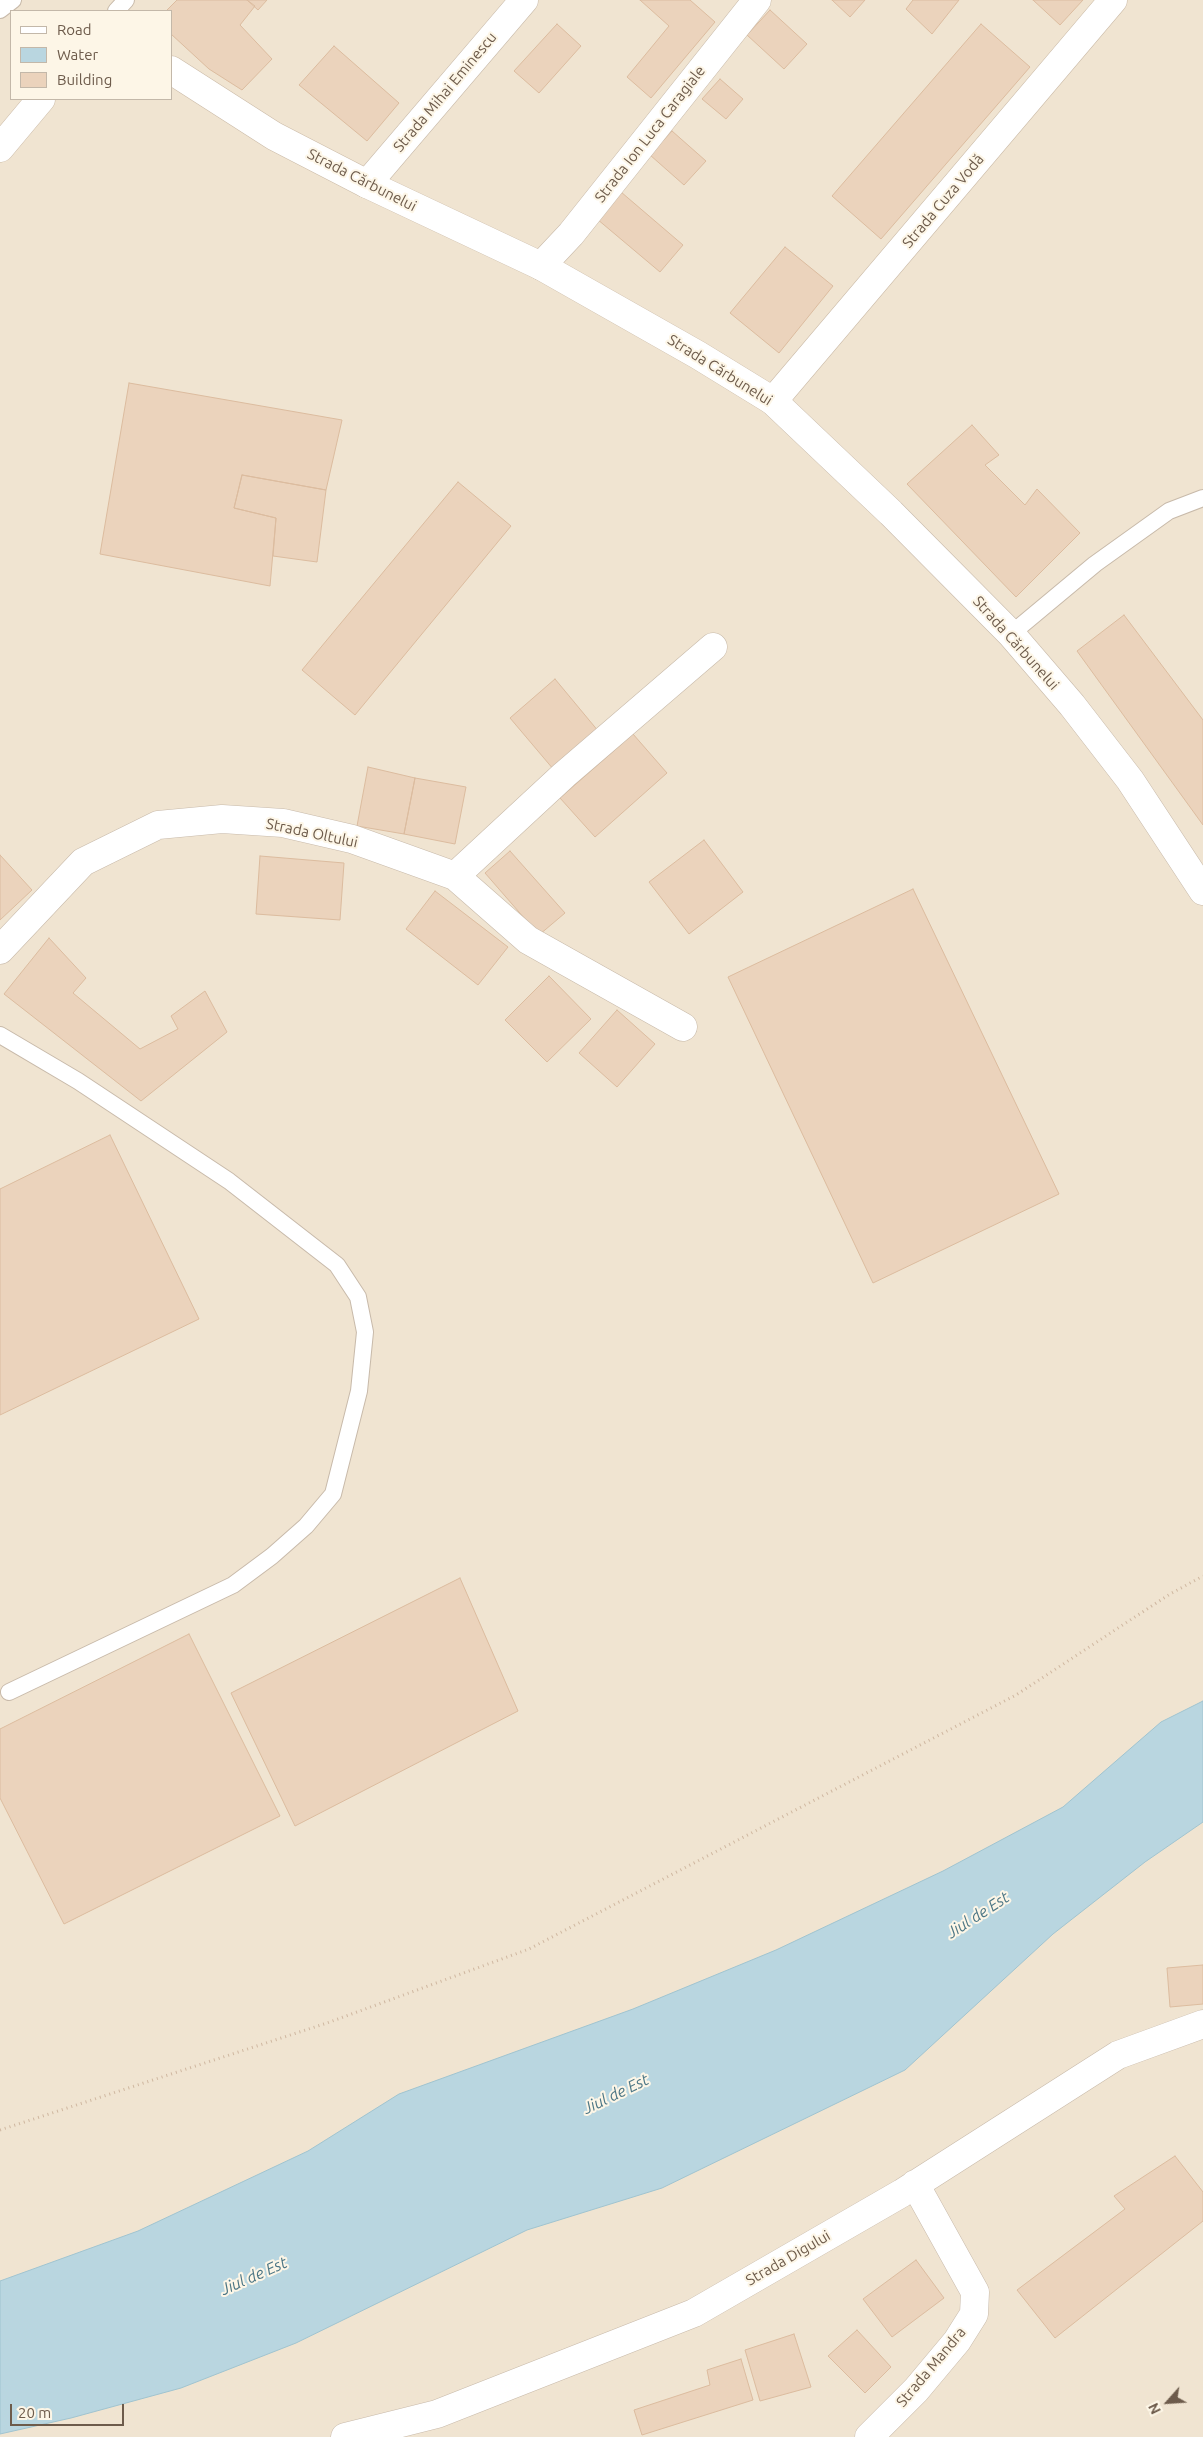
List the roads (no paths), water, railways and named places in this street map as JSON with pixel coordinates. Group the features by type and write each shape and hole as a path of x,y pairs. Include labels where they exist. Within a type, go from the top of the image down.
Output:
{"street":[{"name":"Strada Mihai Eminescu","path":"367,184 524,0"},
{"name":"Strada Ion Luca Caragiale","path":"542,266 571,234 757,0"},
{"name":"Strada Cuza Vodă","path":"773,402 1113,0"},
{"name":"Strada Cărbunelui","path":"172,71 274,136 367,184 542,266 698,355 773,402 890,513 1011,634 1072,705 1130,780 1203,891"},
{"path":"0,148 40,100"},
{"path":"455,876 564,775 713,647"},
{"name":"Strada Oltului","path":"0,950 83,862 158,825 222,819 283,823 352,839 455,876 528,940 683,1027"},
{"name":"Strada Digului","path":"346,2437 436,2414 694,2312 915,2184 1118,2055 1203,2025"},
{"name":"Strada Mandra","path":"869,2437 916,2390 974,2314 975,2292 915,2184"}],"lane":[{"path":"0,10 13,0"},
{"path":"117,10 126,0"},
{"path":"1011,634 1095,564 1169,511 1203,498"},
{"path":"0,1036 78,1081 229,1181 337,1265 358,1297 365,1332 359,1391 333,1494 306,1526 272,1556 233,1585 9,1692"}],"water":[{"name":"Jiul de Est","path":"1203,1701 1203,1822 1145,1862 1053,1934 905,2070 662,2188 527,2230 296,2343 181,2388 71,2418 0,2434 0,2281 138,2231 308,2151 399,2094 633,2009 776,1950 943,1871 1063,1807 1161,1722"}]}
